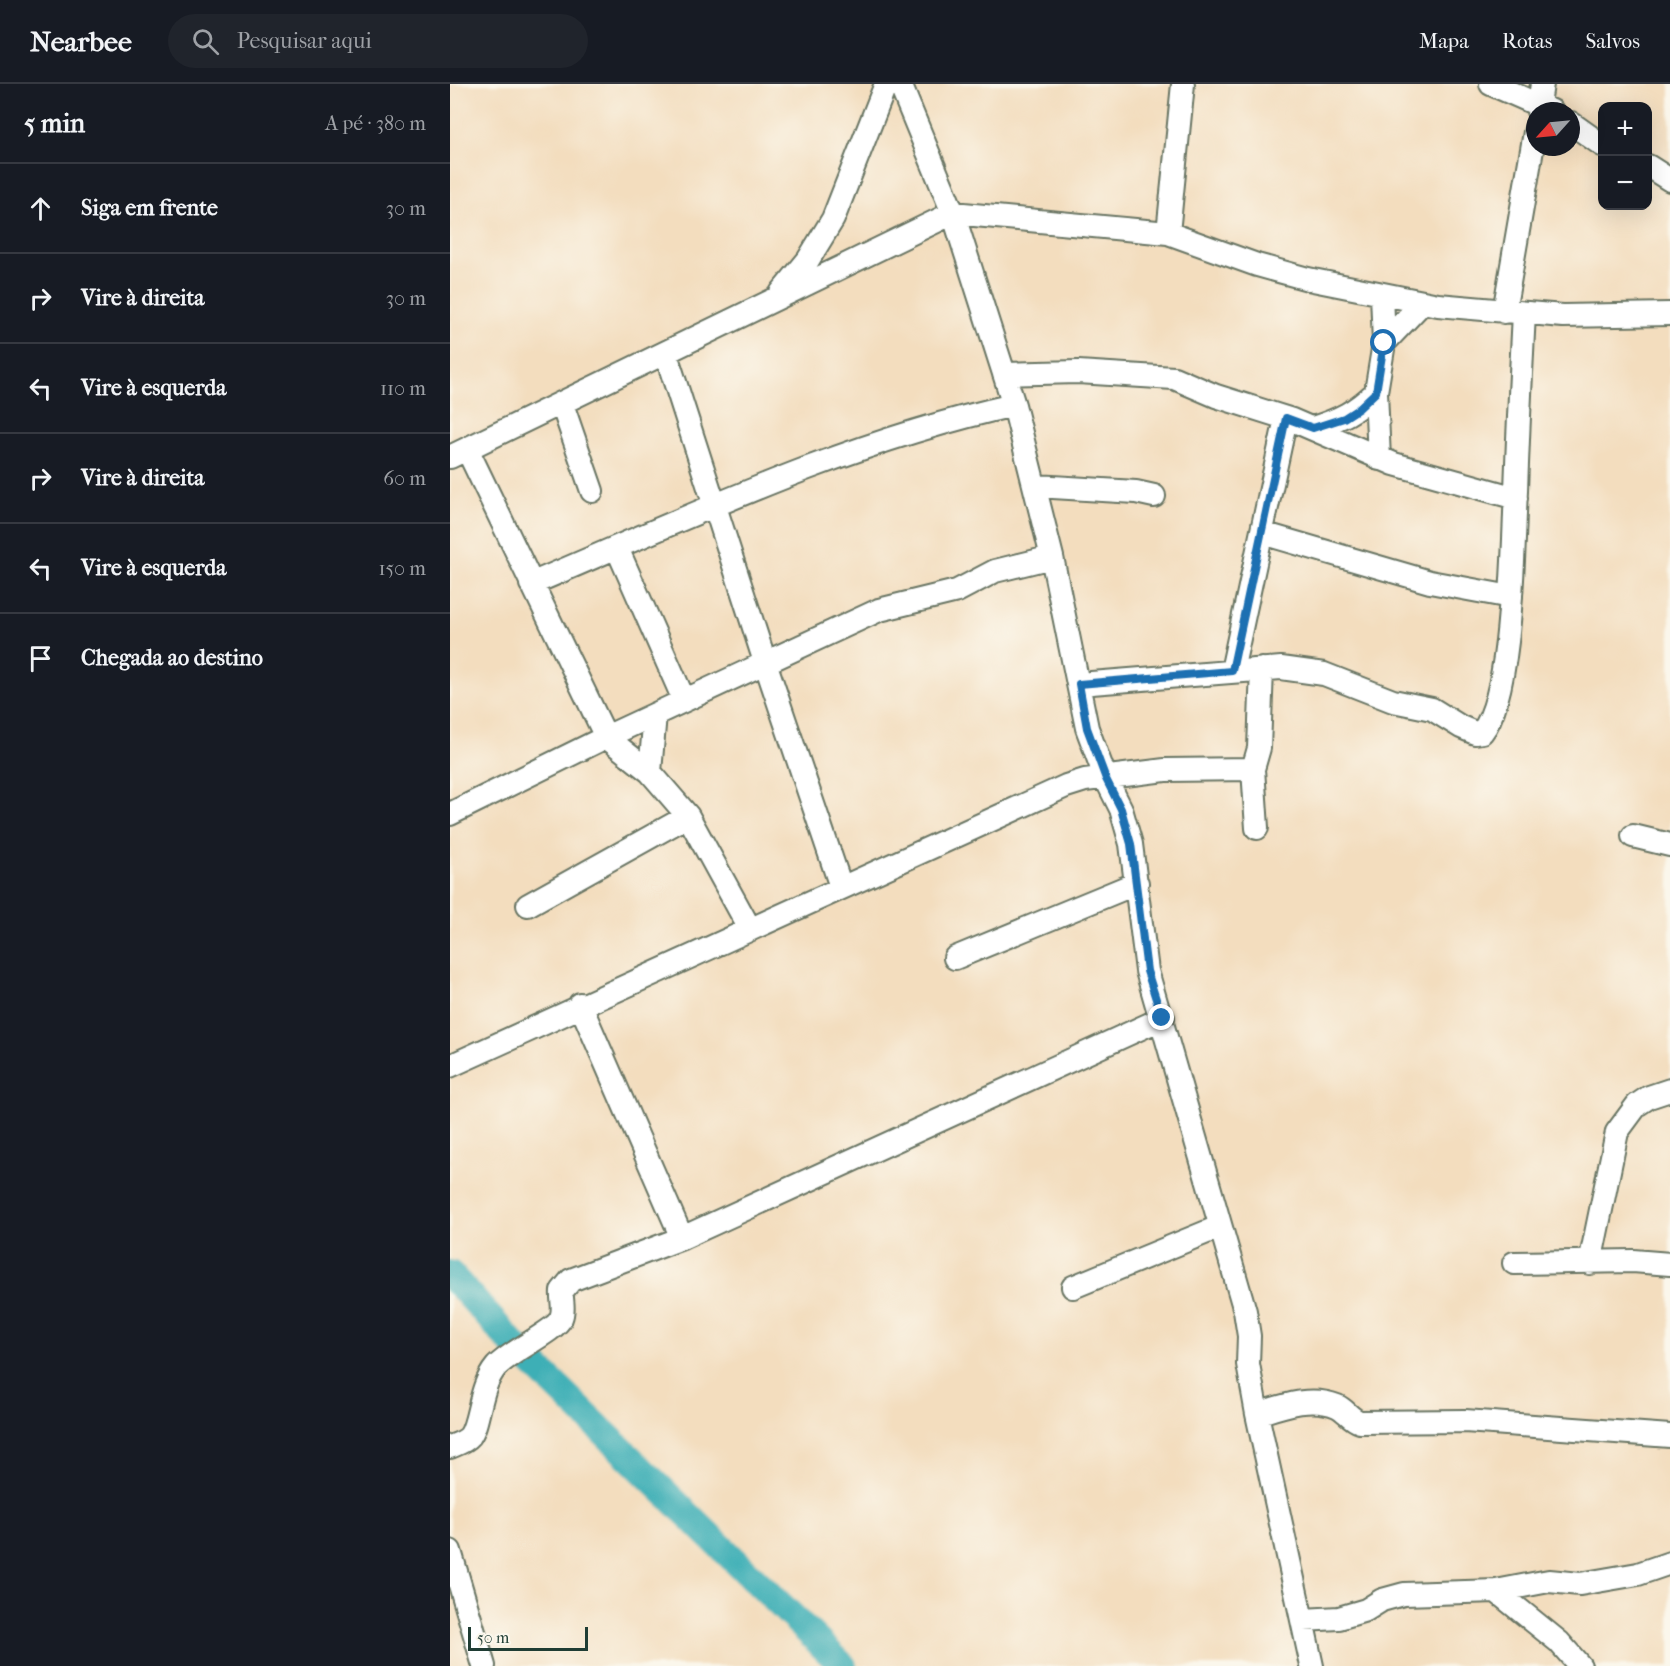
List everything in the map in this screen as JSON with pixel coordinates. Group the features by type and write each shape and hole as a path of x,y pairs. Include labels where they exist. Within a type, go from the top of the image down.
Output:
{"street":[{"path":"776,299 808,260 833,219 886,84"},
{"path":"900,84 953,213 1014,405 1036,486 1087,728 1106,779 1121,809 1131,844 1147,971 1245,1311 1249,1336 1248,1364 1257,1414 1312,1666"},
{"path":"1168,233 1183,84"},
{"path":"1491,84 1527,102"},
{"path":"1542,84 1543,102"},
{"path":"1580,129 1598,142"},
{"path":"1079,684 1281,668 1324,674 1393,701 1432,709 1461,728 1475,733 1482,732 1488,725 1502,678 1511,597 1515,498 1514,313 1532,156"},
{"path":"1652,169 1670,180"},
{"path":"750,929 688,816 650,772 606,737 531,584 458,453 953,213 1168,233 1257,265 1308,279 1423,302 1514,313 1563,316 1670,314"},
{"path":"1379,459 1376,392 1384,343 1382,294"},
{"path":"1384,343 1423,302"},
{"path":"666,354 765,662 841,887"},
{"path":"1004,374 1078,372 1174,378 1216,396 1313,428 1379,459 1515,498"},
{"path":"1313,428 1344,418 1358,409 1376,392"},
{"path":"562,404 592,491"},
{"path":"531,584 715,506 857,451 955,418 1014,405"},
{"path":"1232,671 1286,418"},
{"path":"1036,486 1136,492 1154,496"},
{"path":"1262,533 1430,582 1511,597"},
{"path":"617,548 684,700"},
{"path":"450,814 606,737 879,610 957,591 994,572 1052,557"},
{"path":"1257,828 1253,769 1259,748 1262,669"},
{"path":"650,772 655,714"},
{"path":"450,1066 580,1004 1066,786 1085,780 1166,770 1253,769"},
{"path":"528,905 688,816"},
{"path":"1633,836 1670,845"},
{"path":"955,958 1137,883"},
{"path":"580,1004 682,1238"},
{"path":"450,1447 464,1441 471,1434 481,1395 496,1368 512,1354 557,1326 562,1317 561,1291 565,1284 581,1275 682,1238 1162,1018"},
{"path":"1590,1263 1617,1132 1637,1105 1649,1096 1670,1090"},
{"path":"1072,1287 1219,1227"},
{"path":"1514,1263 1633,1261 1670,1264"},
{"path":"1257,1414 1282,1405 1322,1402 1339,1407 1351,1419 1360,1422 1465,1421 1670,1436"},
{"path":"450,1551 484,1666"},
{"path":"1303,1620 1339,1618 1366,1610 1382,1600 1404,1594 1497,1591 1549,1581 1580,1584 1611,1580 1670,1563"},
{"path":"1497,1591 1559,1642 1580,1666"}],"waterway":[{"path":"450,1274 516,1347 843,1666"}],"route":[{"path":"1162,1018 1147,971 1131,844 1121,809 1106,779 1087,728 1079,684 1232,671 1286,418 1313,428 1344,418 1358,409 1376,392 1384,343"}]}
